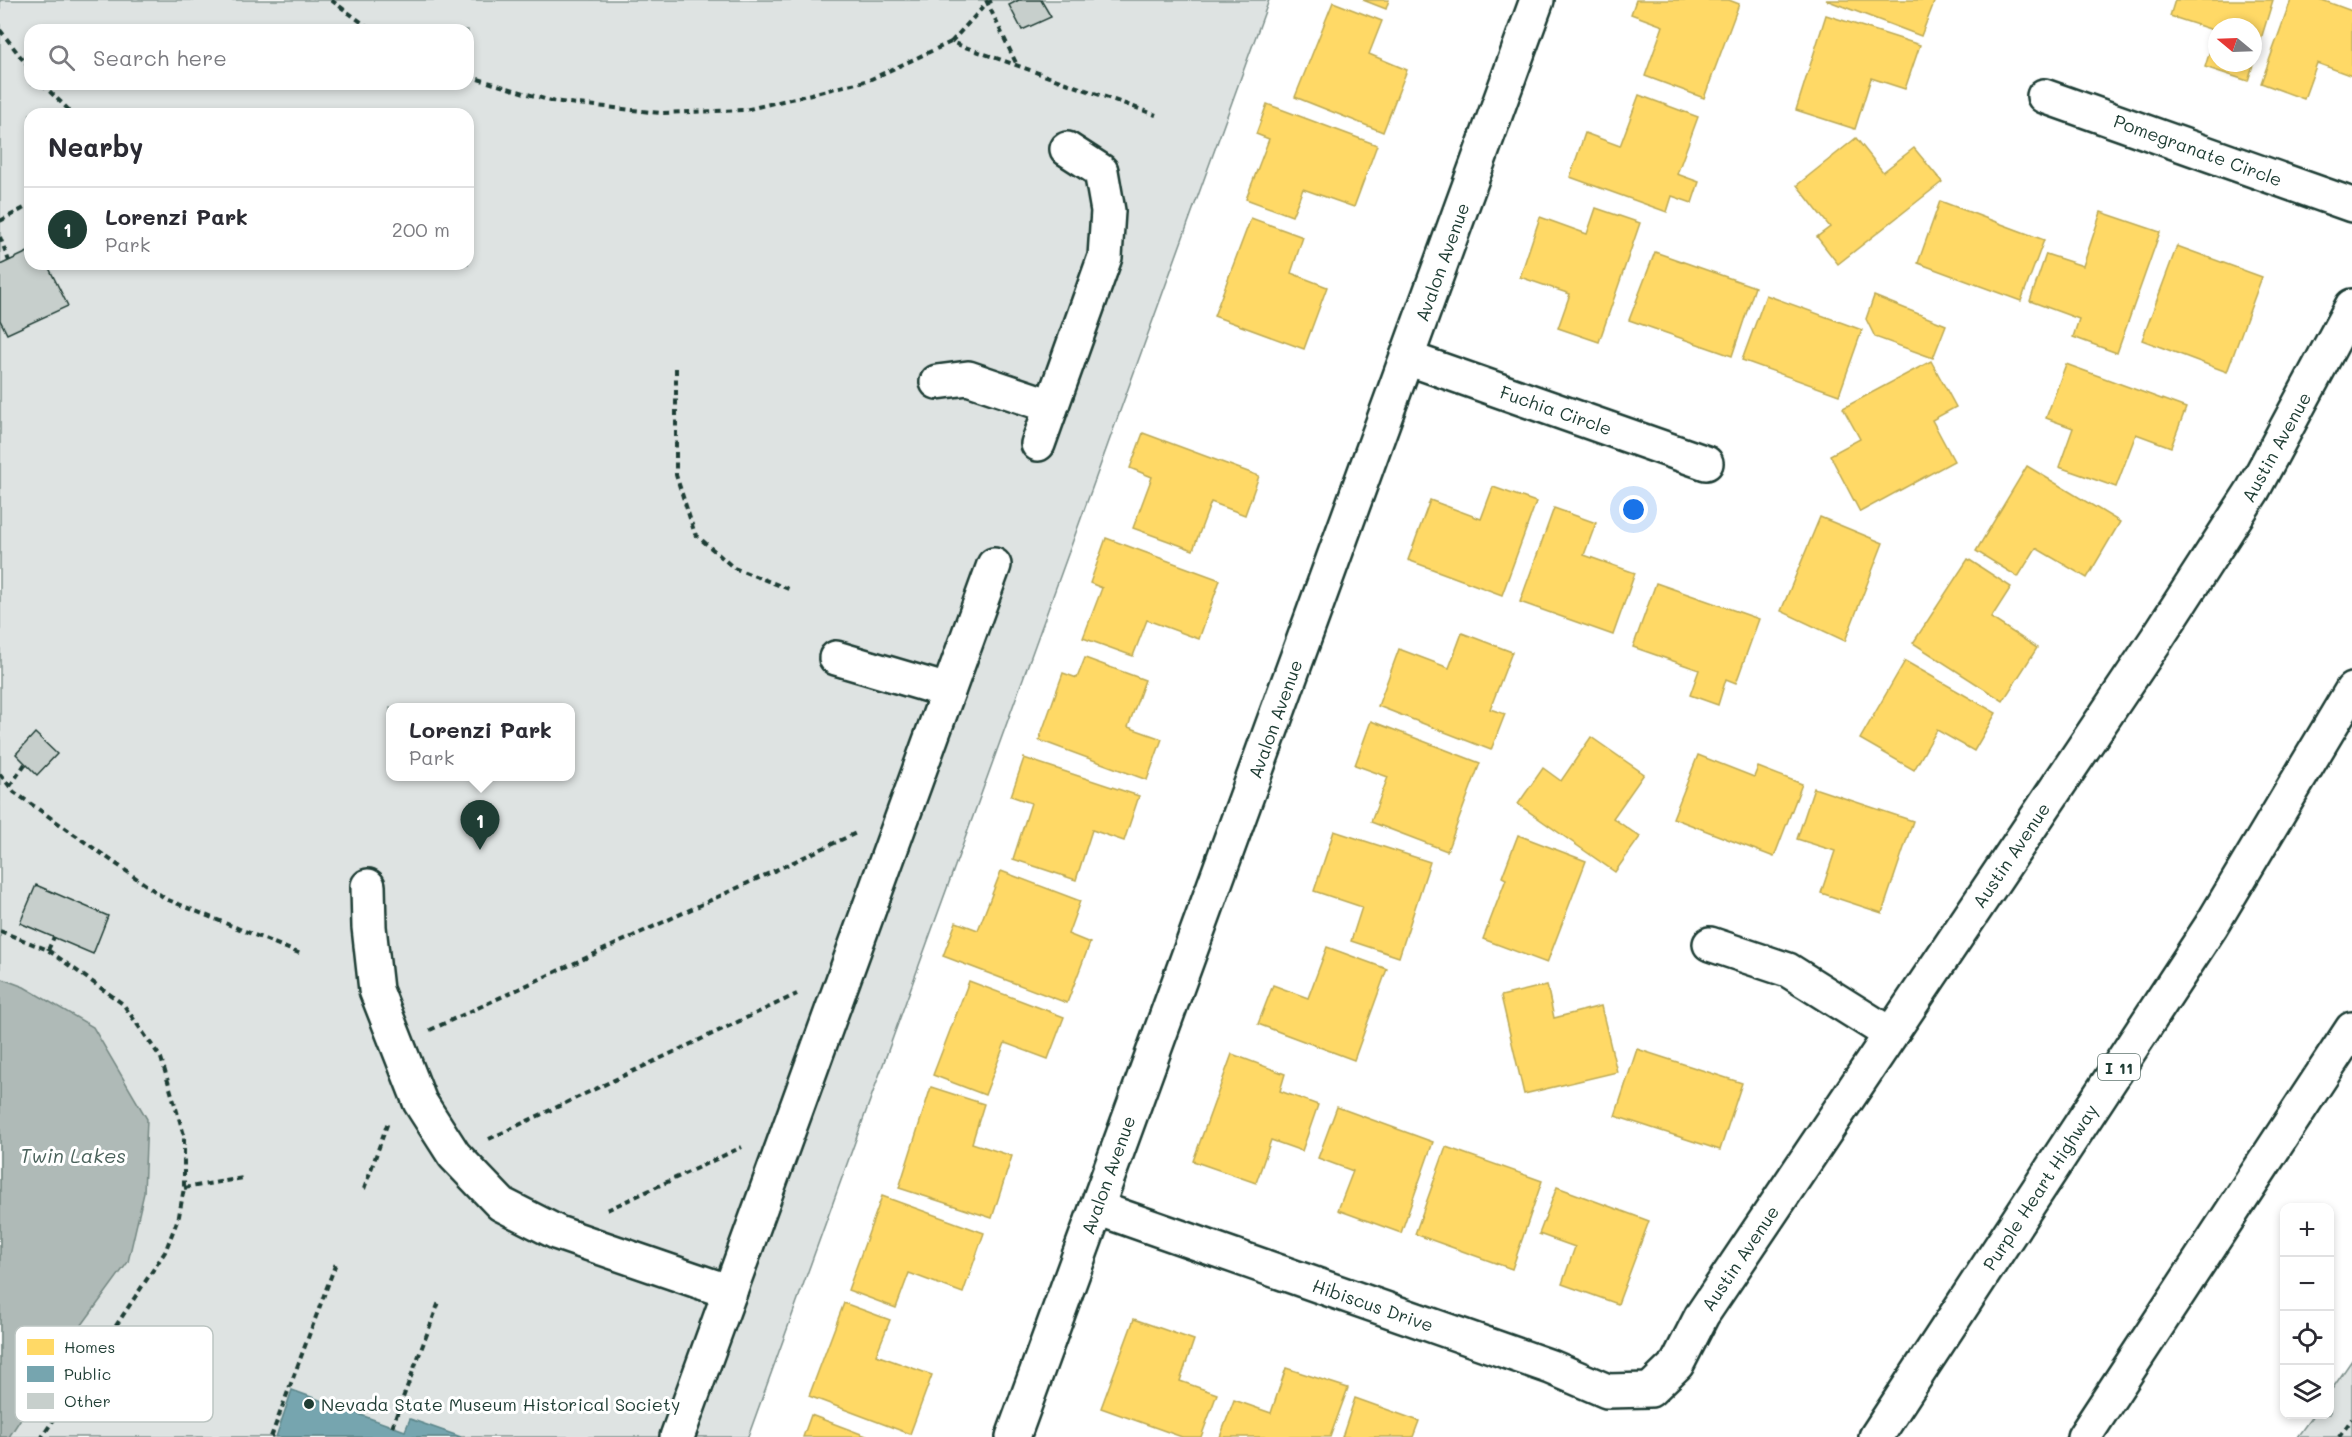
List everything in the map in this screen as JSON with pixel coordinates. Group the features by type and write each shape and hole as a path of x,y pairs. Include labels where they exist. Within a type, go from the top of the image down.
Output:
{"main road":[{"name":"Avalon Avenue","path":"1013,1437 1537,0"},
{"name":"Pomegranate Circle","path":"2044,96 2352,205"},
{"path":"1038,444 1105,257 1108,212 1101,171 1067,149"},
{"name":"Austin Avenue","path":"1650,1390 1677,1364 1702,1315 2150,650 2253,490 2352,306"},
{"name":"Fuchia Circle","path":"1407,358 1706,463"},
{"path":"937,382 968,378 1051,406"},
{"path":"677,1437 994,565"},
{"path":"836,658 948,691"},
{"name":"Purple Heart Highway","path":"1876,1437 2211,926 2352,690"},
{"path":"368,886 369,927 376,990 420,1102 454,1155 501,1204 558,1233 730,1292"},
{"path":"1710,944 1788,970 1890,1034"},
{"path":"2084,1437 2352,1029"},
{"name":"Hibiscus Drive","path":"1097,1208 1551,1367 1606,1391 1650,1390"}],"path":[{"path":"330,0 364,24"},
{"path":"474,78 551,101 660,113 745,110 869,80 951,42 987,2 994,0"},
{"path":"987,2 1017,66"},
{"path":"0,30 24,61"},
{"path":"951,42 1156,115"},
{"path":"48,90 68,108"},
{"path":"0,220 24,208"},
{"path":"0,237 9,261"},
{"path":"676,368 676,474 695,534 734,568 789,589"},
{"path":"10,786 25,764"},
{"path":"0,774 14,792 166,899 301,954"},
{"path":"419,1035 905,810"},
{"path":"0,931 48,950 123,1004 161,1059 184,1135 184,1188 179,1216 165,1252 116,1326"},
{"path":"48,950 54,937"},
{"path":"454,1155 846,970"},
{"path":"364,1189 392,1111"},
{"path":"558,1233 790,1125"},
{"path":"184,1188 243,1178"},
{"path":"271,1437 336,1263"},
{"path":"393,1427 439,1302"},
{"path":"2339,1437 2352,1419"},
{"path":"42,1437 52,1422"}],"shaded area":[{"path":"0,0 1269,0 748,1437 0,1437"},
{"path":"2352,1360 2352,1437 2297,1437 2310,1419 2334,1419 2334,1386"}],"water":[{"name":"Twin Lakes","path":"0,978 24,987 93,1027 147,1119 144,1193 128,1262 81,1326 15,1326 15,1422 19,1422 9,1437 0,1437"}],"building: Homes":[{"path":"1363,0 1389,0 1386,9"},
{"path":"1636,0 1729,0 1739,4 1704,98 1645,76 1663,26 1631,14"},
{"path":"1826,0 1935,0 1921,36"},
{"path":"2175,0 2273,0 2262,36 2262,18 2208,18 2208,28 2170,16"},
{"path":"2291,0 2322,0 2352,11 2352,76 2317,63 2304,99 2261,83"},
{"path":"1333,2 1382,21 1369,54 1407,70 1383,132 1295,97"},
{"path":"1826,15 1920,45 1905,89 1871,78 1855,129 1796,110"},
{"path":"2220,72 2251,72 2248,81"},
{"path":"1639,95 1698,117 1677,174 1699,182 1692,203 1672,196 1667,212 1570,177 1585,133 1620,146"},
{"path":"1267,104 1377,145 1354,207 1303,189 1292,216 1246,199 1269,139 1256,134"},
{"path":"1856,138 1883,172 1914,148 1942,182 1838,264 1817,237 1830,227 1797,185"},
{"path":"1940,201 2044,240 2021,301 1918,263"},
{"path":"1596,208 1640,223 1599,342 1558,328 1570,294 1520,277 1540,217 1587,234"},
{"path":"2101,212 2160,232 2117,353 2073,337 2079,319 2030,301 2046,254 2083,266"},
{"path":"1251,218 1303,237 1291,273 1327,287 1304,349 1214,316"},
{"path":"2177,246 2262,277 2227,372 2142,340"},
{"path":"1655,252 1755,287 1732,356 1629,320"},
{"path":"1766,295 1862,330 1839,395 1742,360"},
{"path":"1874,296 1946,325 1933,358 1875,337 1866,319"},
{"path":"1931,361 1956,407 1932,420 1954,461 1860,512 1830,455 1860,439 1843,408"},
{"path":"2066,364 2186,408 2171,447 2136,434 2116,487 2059,467 2073,428 2046,418"},
{"path":"1143,433 1259,476 1245,515 1211,502 1193,550 1133,528 1152,477 1130,468"},
{"path":"2027,466 2120,522 2087,578 2036,548 2018,577 1976,551"},
{"path":"1493,487 1536,502 1502,595 1408,560 1430,500 1481,519"},
{"path":"1554,508 1596,523 1584,555 1635,573 1613,635 1520,602"},
{"path":"1820,517 1883,543 1845,641 1781,611"},
{"path":"1106,538 1220,580 1199,639 1147,620 1133,656 1083,638 1102,588 1090,583"},
{"path":"1968,559 2011,587 1991,618 2037,648 2003,701 1913,643"},
{"path":"1656,583 1759,619 1736,683 1726,679 1718,705 1690,695 1699,670 1633,647"},
{"path":"1462,633 1512,652 1490,709 1505,714 1491,750 1378,706 1399,649 1449,668"},
{"path":"1085,658 1145,680 1128,727 1162,739 1147,780 1039,740 1063,673 1077,678"},
{"path":"1905,661 1996,713 1974,751 1937,730 1914,770 1860,739"},
{"path":"1371,721 1480,763 1447,851 1371,822 1388,777 1355,765"},
{"path":"1591,737 1644,774 1613,818 1640,837 1615,872 1518,804 1543,768 1561,781"},
{"path":"1698,755 1754,777 1758,767 1802,784 1774,857 1673,818"},
{"path":"1024,758 1139,796 1124,841 1092,830 1076,880 1013,859 1031,803 1011,796"},
{"path":"1814,788 1913,821 1882,913 1821,893 1835,851 1797,839"},
{"path":"1334,831 1430,862 1399,957 1351,941 1362,907 1314,891"},
{"path":"1518,835 1586,861 1547,963 1483,939 1506,879 1502,877"},
{"path":"1001,871 1080,901 1068,934 1090,943 1067,1003 943,956 956,922 978,930"},
{"path":"1327,947 1387,969 1354,1060 1258,1024 1273,985 1308,998"},
{"path":"969,981 1064,1017 1048,1059 1005,1043 985,1095 933,1075"},
{"path":"1547,985 1554,1018 1601,1006 1617,1072 1524,1094 1501,996"},
{"path":"1637,1049 1742,1083 1720,1150 1615,1116"},
{"path":"1232,1054 1285,1074 1280,1091 1318,1105 1302,1151 1271,1140 1256,1183 1193,1161"},
{"path":"931,1087 984,1104 972,1143 1012,1156 992,1218 899,1188"},
{"path":"1337,1107 1433,1142 1401,1233 1338,1210 1353,1171 1318,1158"},
{"path":"1446,1147 1542,1181 1512,1269 1415,1234"},
{"path":"1557,1187 1649,1221 1618,1304 1562,1284 1575,1247 1539,1234"},
{"path":"882,1196 984,1233 963,1293 909,1273 896,1308 848,1290"},
{"path":"844,1303 890,1320 876,1355 932,1375 910,1434 809,1396"},
{"path":"1134,1319 1194,1340 1180,1381 1217,1394 1201,1437 1182,1437 1101,1408"},
{"path":"1286,1368 1348,1388 1330,1437 1220,1437 1234,1400 1271,1413"},
{"path":"1355,1398 1419,1421 1413,1437 1342,1437"},
{"path":"811,1415 869,1437 803,1437"}],"building: Public":[{"name":"Nevada State Museum Historical Society","path":"292,1390 405,1431 410,1419 461,1437 276,1437"}],"building: Other":[{"path":"1019,0 1041,0 1051,17 1022,30 1009,5"},
{"path":"24,254 24,270 50,270 68,306 7,334 0,320 0,265"},
{"path":"35,733 57,754 37,775 16,754"},
{"path":"36,885 108,916 93,954 20,923"}],"place":[{"name":"Lorenzi Park","path":"480,850"},
{"name":"Nevada State Museum Historical Society","path":"309,1404"}]}
